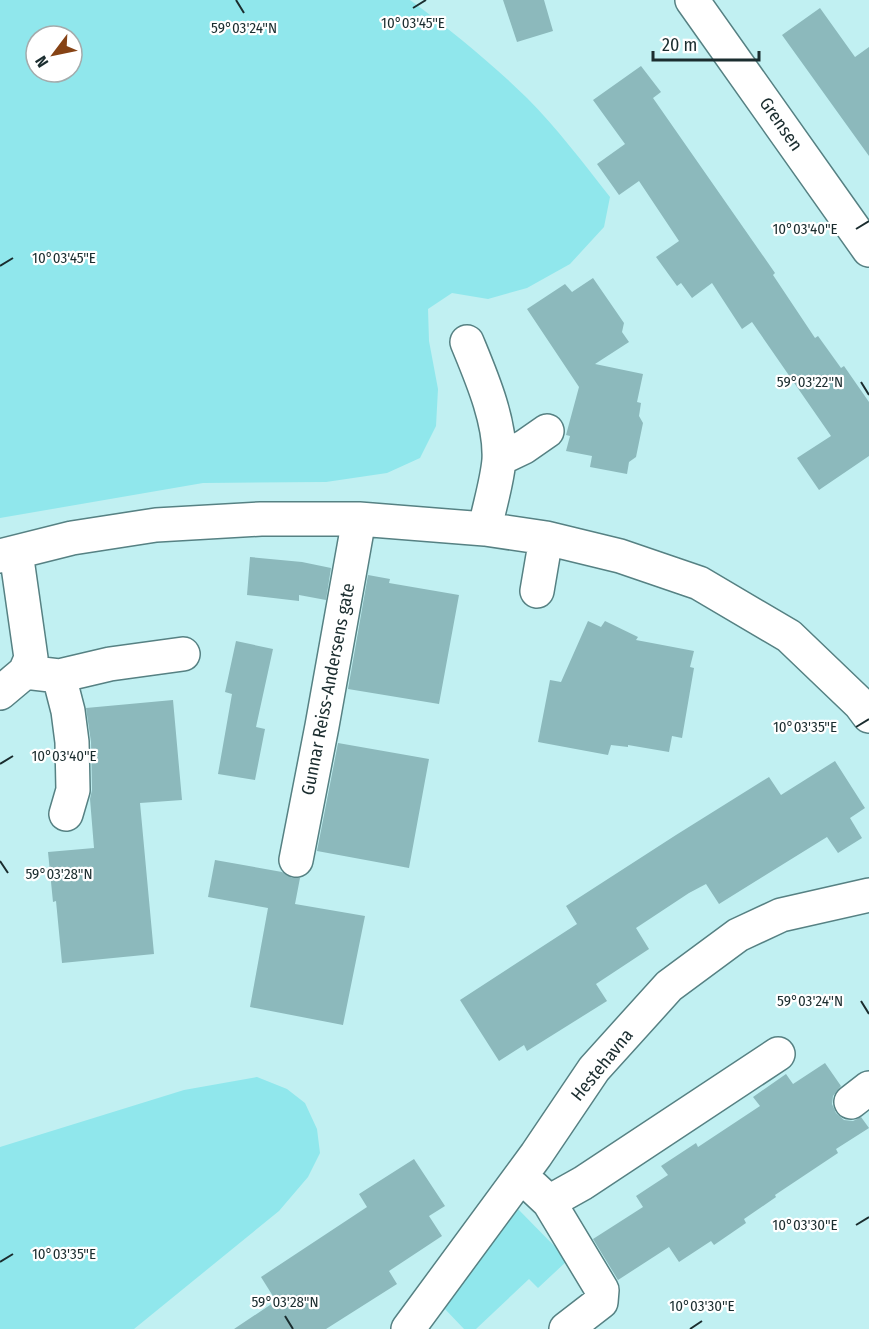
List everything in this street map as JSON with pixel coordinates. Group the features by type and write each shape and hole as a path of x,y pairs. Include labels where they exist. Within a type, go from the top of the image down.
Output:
{"street":[{"name":"Grensen","path":"692,0 869,250"},
{"path":"467,342 482,378 494,419 499,459 485,529"},
{"path":"499,459 525,447 547,431"},
{"path":"0,693 25,672 31,658 8,554 72,538 156,525 261,519 359,519 485,529 546,538 620,556 699,583 789,636 860,704 869,716"},
{"name":"Gunnar Reiss-Andersens gate","path":"296,860 359,519"},
{"path":"537,591 546,538"},
{"path":"25,672 58,676 110,664 183,654"},
{"path":"58,676 68,711 72,742 74,790 66,814"},
{"name":"Hestehavna","path":"408,1329 594,1070 669,986 738,935 781,915 869,895"},
{"path":"549,1202 583,1183 778,1054"},
{"path":"520,1176 549,1202 602,1290 601,1302 566,1329"}],"shaded area":[{"path":"0,0 410,0 499,72 560,134 610,197 604,227 570,264 527,288 488,299 452,293 428,309 429,341 438,389 436,426 420,458 387,473 326,482 203,483 0,518"},
{"path":"257,1077 287,1089 305,1103 317,1129 320,1153 308,1177 279,1211 134,1329 0,1329 0,1147 184,1090"},
{"path":"517,1208 568,1260 538,1288 529,1279 476,1329 464,1329 444,1308"}],"building":[{"path":"503,0 544,0 553,31 517,42"},
{"path":"820,8 855,57 869,47 869,156 782,35"},
{"path":"641,66 661,92 653,98 775,273 773,275 815,338 818,336 841,368 844,366 869,402 869,456 819,490 797,458 831,436 752,322 742,329 712,283 692,298 681,283 677,286 656,257 679,241 639,181 619,195 597,164 625,144 593,100"},
{"path":"593,278 624,323 622,332 629,342 595,364 643,374 637,402 641,403 639,416 643,423 636,457 629,462 627,474 590,467 592,456 566,451 570,436 566,435 579,387 527,309 565,284 572,292"},
{"path":"250,557 302,562 331,568 326,600 299,595 299,601 247,595"},
{"path":"368,575 390,579 389,583 459,595 439,704 348,689"},
{"path":"588,621 601,627 605,621 638,637 636,640 694,651 690,667 694,668 682,738 672,736 669,752 628,745 628,747 611,745 608,755 538,742 550,680 561,682"},
{"path":"236,641 273,649 256,727 265,729 255,780 218,774 232,694 225,692"},
{"path":"173,700 182,800 140,803 154,954 62,963 56,901 53,902 48,852 94,848 90,799 92,790 91,742 86,708"},
{"path":"338,743 429,759 409,868 317,851"},
{"path":"835,761 865,808 850,818 862,838 838,853 827,837 719,904 706,884 689,893 636,928 649,949 596,984 607,1001 527,1051 524,1045 499,1061 460,1000 577,924 566,906 676,835 769,777 781,795"},
{"path":"215,860 282,872 292,878 300,878 295,904 365,916 343,1025 250,1007 268,908 208,897"},
{"path":"825,1063 841,1086 833,1096 832,1104 836,1113 844,1120 853,1121 861,1117 869,1128 836,1149 838,1153 775,1195 776,1197 744,1219 746,1223 714,1245 711,1241 679,1262 669,1247 618,1280 593,1239 643,1207 636,1196 668,1175 661,1166 696,1143 698,1147 760,1106 753,1097 786,1074 793,1084"},
{"path":"414,1159 445,1206 429,1216 442,1236 389,1271 397,1284 326,1329 234,1329 276,1301 261,1277 367,1207 359,1194"}]}
